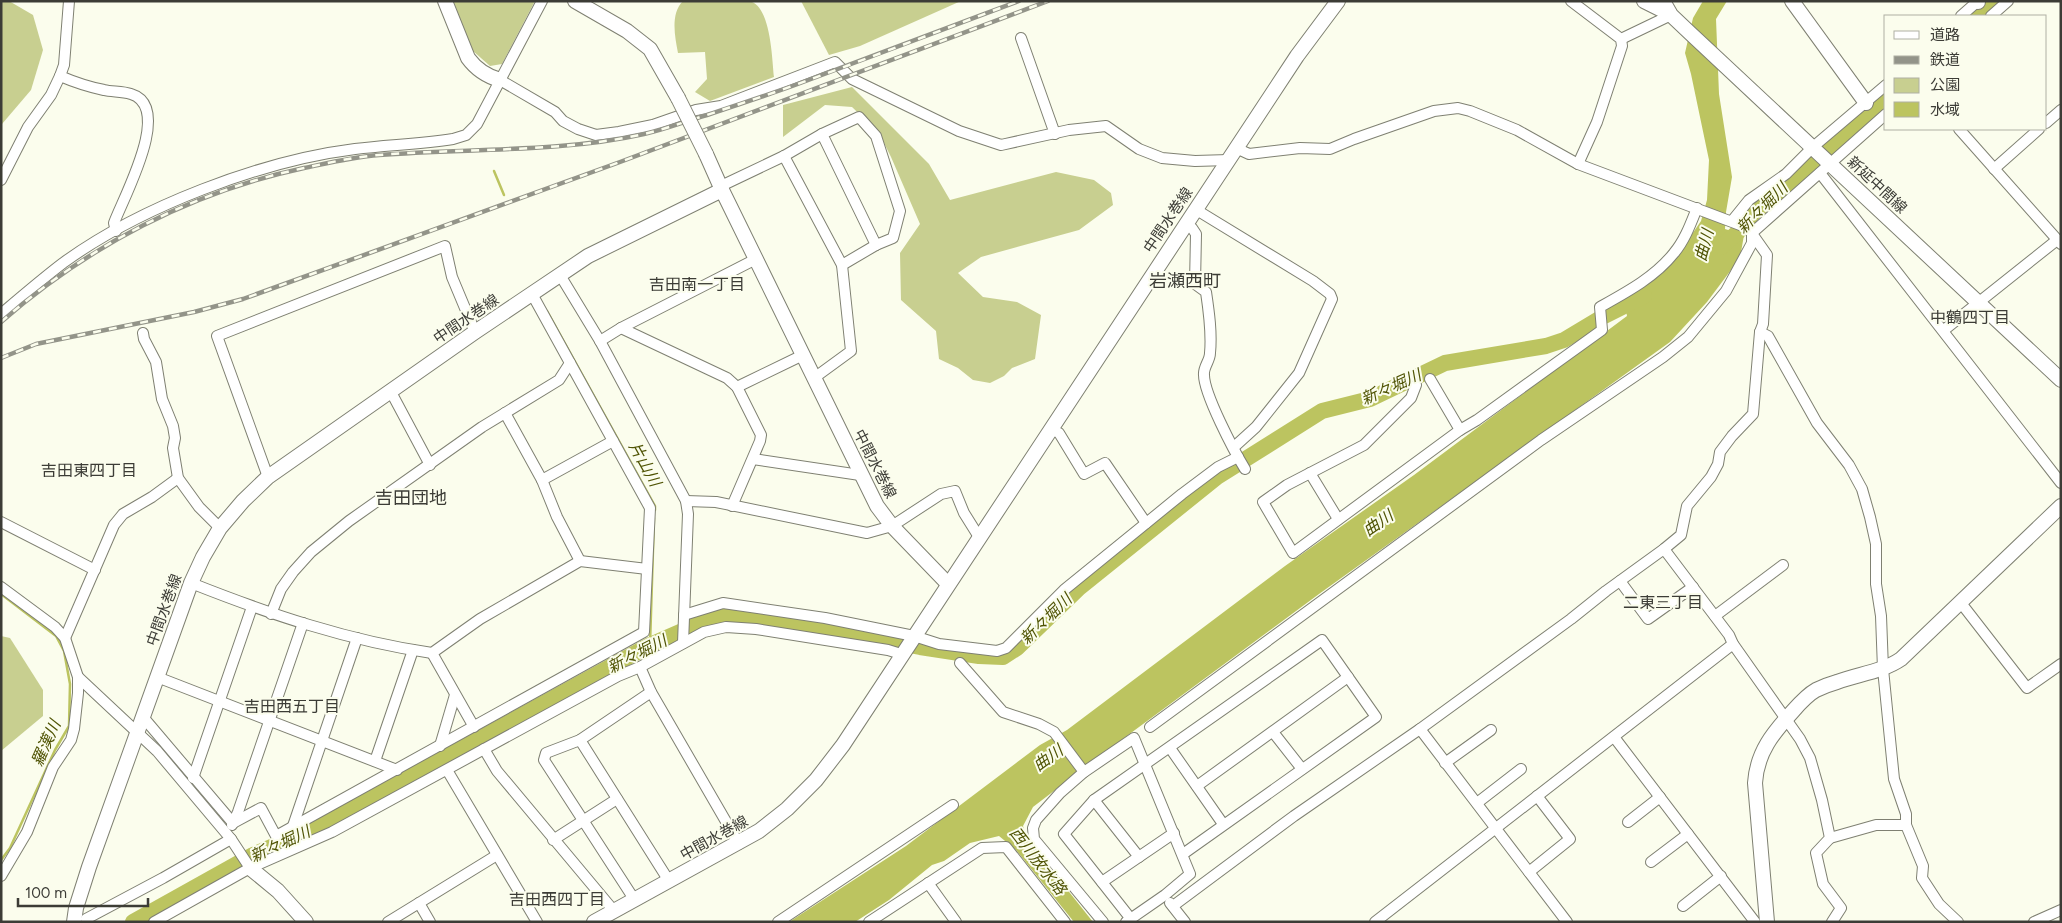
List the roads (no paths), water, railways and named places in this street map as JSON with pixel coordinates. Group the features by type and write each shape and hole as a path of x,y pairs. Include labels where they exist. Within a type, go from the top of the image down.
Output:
{"main road":[{"path":"445,1 468,58 489,77 500,80"},
{"path":"574,1 627,31 650,49 678,98 722,188"},
{"name":"中間水巻線","path":"594,922 739,844 787,809 816,780 843,745 901,654 1297,56 1338,1"},
{"name":"新延中間線","path":"1644,1 1671,14"},
{"name":"新延中間線","path":"1663,1 1671,14 1690,33 1814,148 1825,166 1978,302 2061,380"},
{"path":"1792,1 1866,103"},
{"name":"中間水巻線","path":"80,920 89,867 191,583 203,557 220,528 243,501 268,477 475,332 588,256 722,188 860,475 877,506 892,526 948,584"},
{"path":"1767,922 1755,783 1760,755 1770,737 1805,698 1815,690 1893,665 1901,659 2061,506"},
{"path":"250,868 278,891 306,922"}],"street":[{"path":"1,180 28,127 51,95 60,76 64,65 69,1"},
{"path":"1,314 64,263 116,231 181,199 254,172 303,159 354,149 445,140 466,135 478,124 542,1"},
{"path":"1571,1 1620,39 1622,46 1600,113 1578,164"},
{"path":"1963,15 1978,1"},
{"path":"1992,15 2008,1"},
{"path":"1620,39 1671,14"},
{"path":"1021,38 1055,134"},
{"path":"500,80 555,112 563,121 578,129 596,134 619,132 652,125 696,110 721,106 835,62 852,79 959,131 1001,146 1069,130 1106,126 1139,149 1162,158 1195,161 1232,154 1300,148 1330,149 1423,114 1449,108 1458,108 1517,130 1578,164 1732,221 1750,230 1767,255 1763,324 1760,332 1753,414 1720,452 1718,464 1711,477 1687,506 1681,535 1571,620 1420,730 1294,816 1173,906"},
{"path":"60,76 72,82 131,94 139,98 144,106 147,115 148,133 144,149 114,223 116,231"},
{"path":"1732,221 1749,200 1786,174 1884,87"},
{"path":"2048,117 2061,110"},
{"path":"1750,230 1884,116"},
{"path":"722,188 822,134 859,117 876,136 900,211 893,238 876,245 842,266"},
{"path":"1944,330 1978,302 2059,242 1960,130"},
{"path":"1994,169 2038,130"},
{"path":"822,134 876,245"},
{"path":"784,156 842,266 851,351 814,378"},
{"path":"1825,166 1944,330 2061,483"},
{"path":"1416,385 1411,398 1364,445 1287,485 1263,502 1293,553 1460,430 1477,420 1602,330 1600,307 1629,291 1657,270 1675,252 1687,232 1697,208"},
{"path":"684,616 723,603 825,618 914,636 939,644 989,651 1006,648 1064,590 1146,522 1236,452 1299,373 1332,299 1330,294 1314,281 1195,209"},
{"path":"1186,223 1196,234 1195,284 1206,292 1210,324 1210,353 1203,373 1205,383 1214,408 1245,470"},
{"path":"1150,727 1541,440 1663,357 1688,336 1726,291 1752,243 1750,230"},
{"path":"268,477 217,336 445,246 452,277 475,332"},
{"path":"600,341 621,328 756,259"},
{"path":"560,275 600,341 686,501 688,514 683,643"},
{"path":"233,823 261,808 276,836 644,632 650,508 532,294"},
{"path":"621,328 727,378 737,387 761,435 732,506"},
{"path":"143,332 144,339 156,362 162,399 173,426 175,438 172,448 178,478 199,507 220,528"},
{"path":"1760,332 1768,336 1817,423 1849,464 1862,489 1876,544 1876,584 1881,616 1883,668 1894,779 1906,814 1906,825 1923,866 1922,878 1940,904 1958,922"},
{"path":"737,387 803,355"},
{"path":"271,614 281,589 311,552 349,522 430,465 505,413 558,380 570,363"},
{"path":"1430,379 1460,430"},
{"path":"391,392 430,465"},
{"path":"505,413 542,480 557,517 580,561"},
{"path":"1050,429 1059,433 1084,474 1105,463 1146,522"},
{"path":"542,480 613,441"},
{"path":"752,458 860,475"},
{"path":"1310,474 1338,519"},
{"path":"65,638 114,525 123,514 152,497 178,478"},
{"path":"686,501 716,502 867,533 892,526 941,494 955,491 964,513 979,537"},
{"path":"1,522 95,570"},
{"path":"1664,549 1729,635 1733,644 1800,739 1810,758 1830,838"},
{"path":"191,583 271,614 357,638 432,653 480,619 580,561 647,569"},
{"path":"1715,616 1783,565"},
{"path":"1620,581 1648,619 1693,587"},
{"path":"1,587 55,627 65,638 78,677 74,729 71,740 53,767 27,832 1,876"},
{"path":"1961,603 2027,688 2061,664"},
{"path":"193,778 252,607"},
{"path":"80,920 163,878 228,835 270,721 303,623"},
{"path":"154,922 250,868 332,832 618,676 640,667 704,632 726,627 756,628 888,650 901,654"},
{"path":"293,826 357,638"},
{"path":"1103,922 1034,839 1033,828 1036,820 1060,793 1084,772 1134,738 1146,763 1190,874 1165,895 1128,920 1102,882 1064,834 1094,800 1146,763 1170,748 1322,640 1376,717 1183,854"},
{"path":"1375,922 1733,644"},
{"path":"375,761 413,650"},
{"path":"432,653 474,727"},
{"path":"960,662 1003,712 1039,724 1054,732 1084,772"},
{"path":"640,667 651,692 739,844"},
{"path":"78,677 156,750 228,835 250,868"},
{"path":"157,677 397,770"},
{"path":"1197,786 1348,677"},
{"path":"634,899 544,760 546,753 580,740 651,692"},
{"path":"440,746 455,695"},
{"path":"143,717 233,823"},
{"path":"1420,730 1567,922"},
{"path":"1446,763 1491,730"},
{"path":"1273,732 1302,769"},
{"path":"1614,737 1752,918 1740,922"},
{"path":"580,740 669,881"},
{"path":"1170,748 1223,824"},
{"path":"484,749 497,771 614,911"},
{"path":"1477,803 1520,769"},
{"path":"447,770 537,922"},
{"path":"1529,872 1570,839 1537,796"},
{"path":"1628,822 1660,798"},
{"path":"553,840 617,799"},
{"path":"1094,800 1140,857"},
{"path":"778,922 953,805"},
{"path":"1832,922 1840,908 1823,884 1816,853 1830,838 1876,825 1906,825"},
{"path":"1102,882 1174,833"},
{"path":"1651,862 1688,834"},
{"path":"869,922 982,848 1006,847 1065,922"},
{"path":"388,922 401,918 418,903 497,855"},
{"path":"1683,906 1721,876"},
{"path":"928,883 956,922"},
{"path":"1165,895 1185,922"},
{"path":"418,903 430,922"},
{"path":"2034,922 2061,910"}],"water":[{"path":"1703,1 1727,1 1716,19 1719,94 1732,177 1725,229 1744,235 1740,258 1707,302 1670,342 1319,594 1033,807 1023,826 1027,839 1093,922 1074,922 1016,850 999,836 970,843 944,861 932,865 889,900 855,922 789,922 906,846 1040,745 1067,730 1285,566 1414,475 1627,316 1624,301 1673,262 1701,221 1707,200 1709,160 1685,53 1693,18"}],"waterway":[{"name":"新々堀川","path":"1976,15 1992,1"},
{"name":"新々堀川","path":"1721,247 1737,233 1755,211 1796,178 1884,99"},
{"name":"片山川","path":"494,171 504,195"},
{"name":"新々堀川","path":"133,922 253,855 322,825 650,645 705,621 720,617 756,617 920,647 979,656 1003,657 1017,648 1079,588 1217,477 1322,411 1370,399 1445,363 1546,346 1564,340 1604,316 1644,296"},
{"name":"片山川","path":"547,311 655,506 655,510"},
{"name":"片山川","path":"650,645 654,518"},
{"name":"羅漢川","path":"1,594 56,636 64,651 70,684 69,726 55,750 10,848 1,860"}],"railway":[{"path":"1,322 69,269 105,246 181,207 262,178 322,164 369,156 546,147 612,140 644,134 784,89 1019,1"},
{"path":"1,358 36,344 194,312 243,299 620,162 1048,1"}],"district":[{"name":"岩瀬西町","path":"1185,281"},
{"name":"吉田南一丁目","path":"697,284"},
{"name":"中鶴四丁目","path":"1970,317"},
{"name":"吉田東四丁目","path":"89,470"},
{"name":"吉田団地","path":"411,498"},
{"name":"二東三丁目","path":"1663,602"},
{"name":"吉田西五丁目","path":"292,706"},
{"name":"吉田西四丁目","path":"557,899"}],"water label":[{"name":"曲川","path":"1704,245"},
{"name":"曲川","path":"1378,523"},
{"name":"曲川","path":"1048,758"},
{"name":"西川放水路","path":"1038,861"}]}
